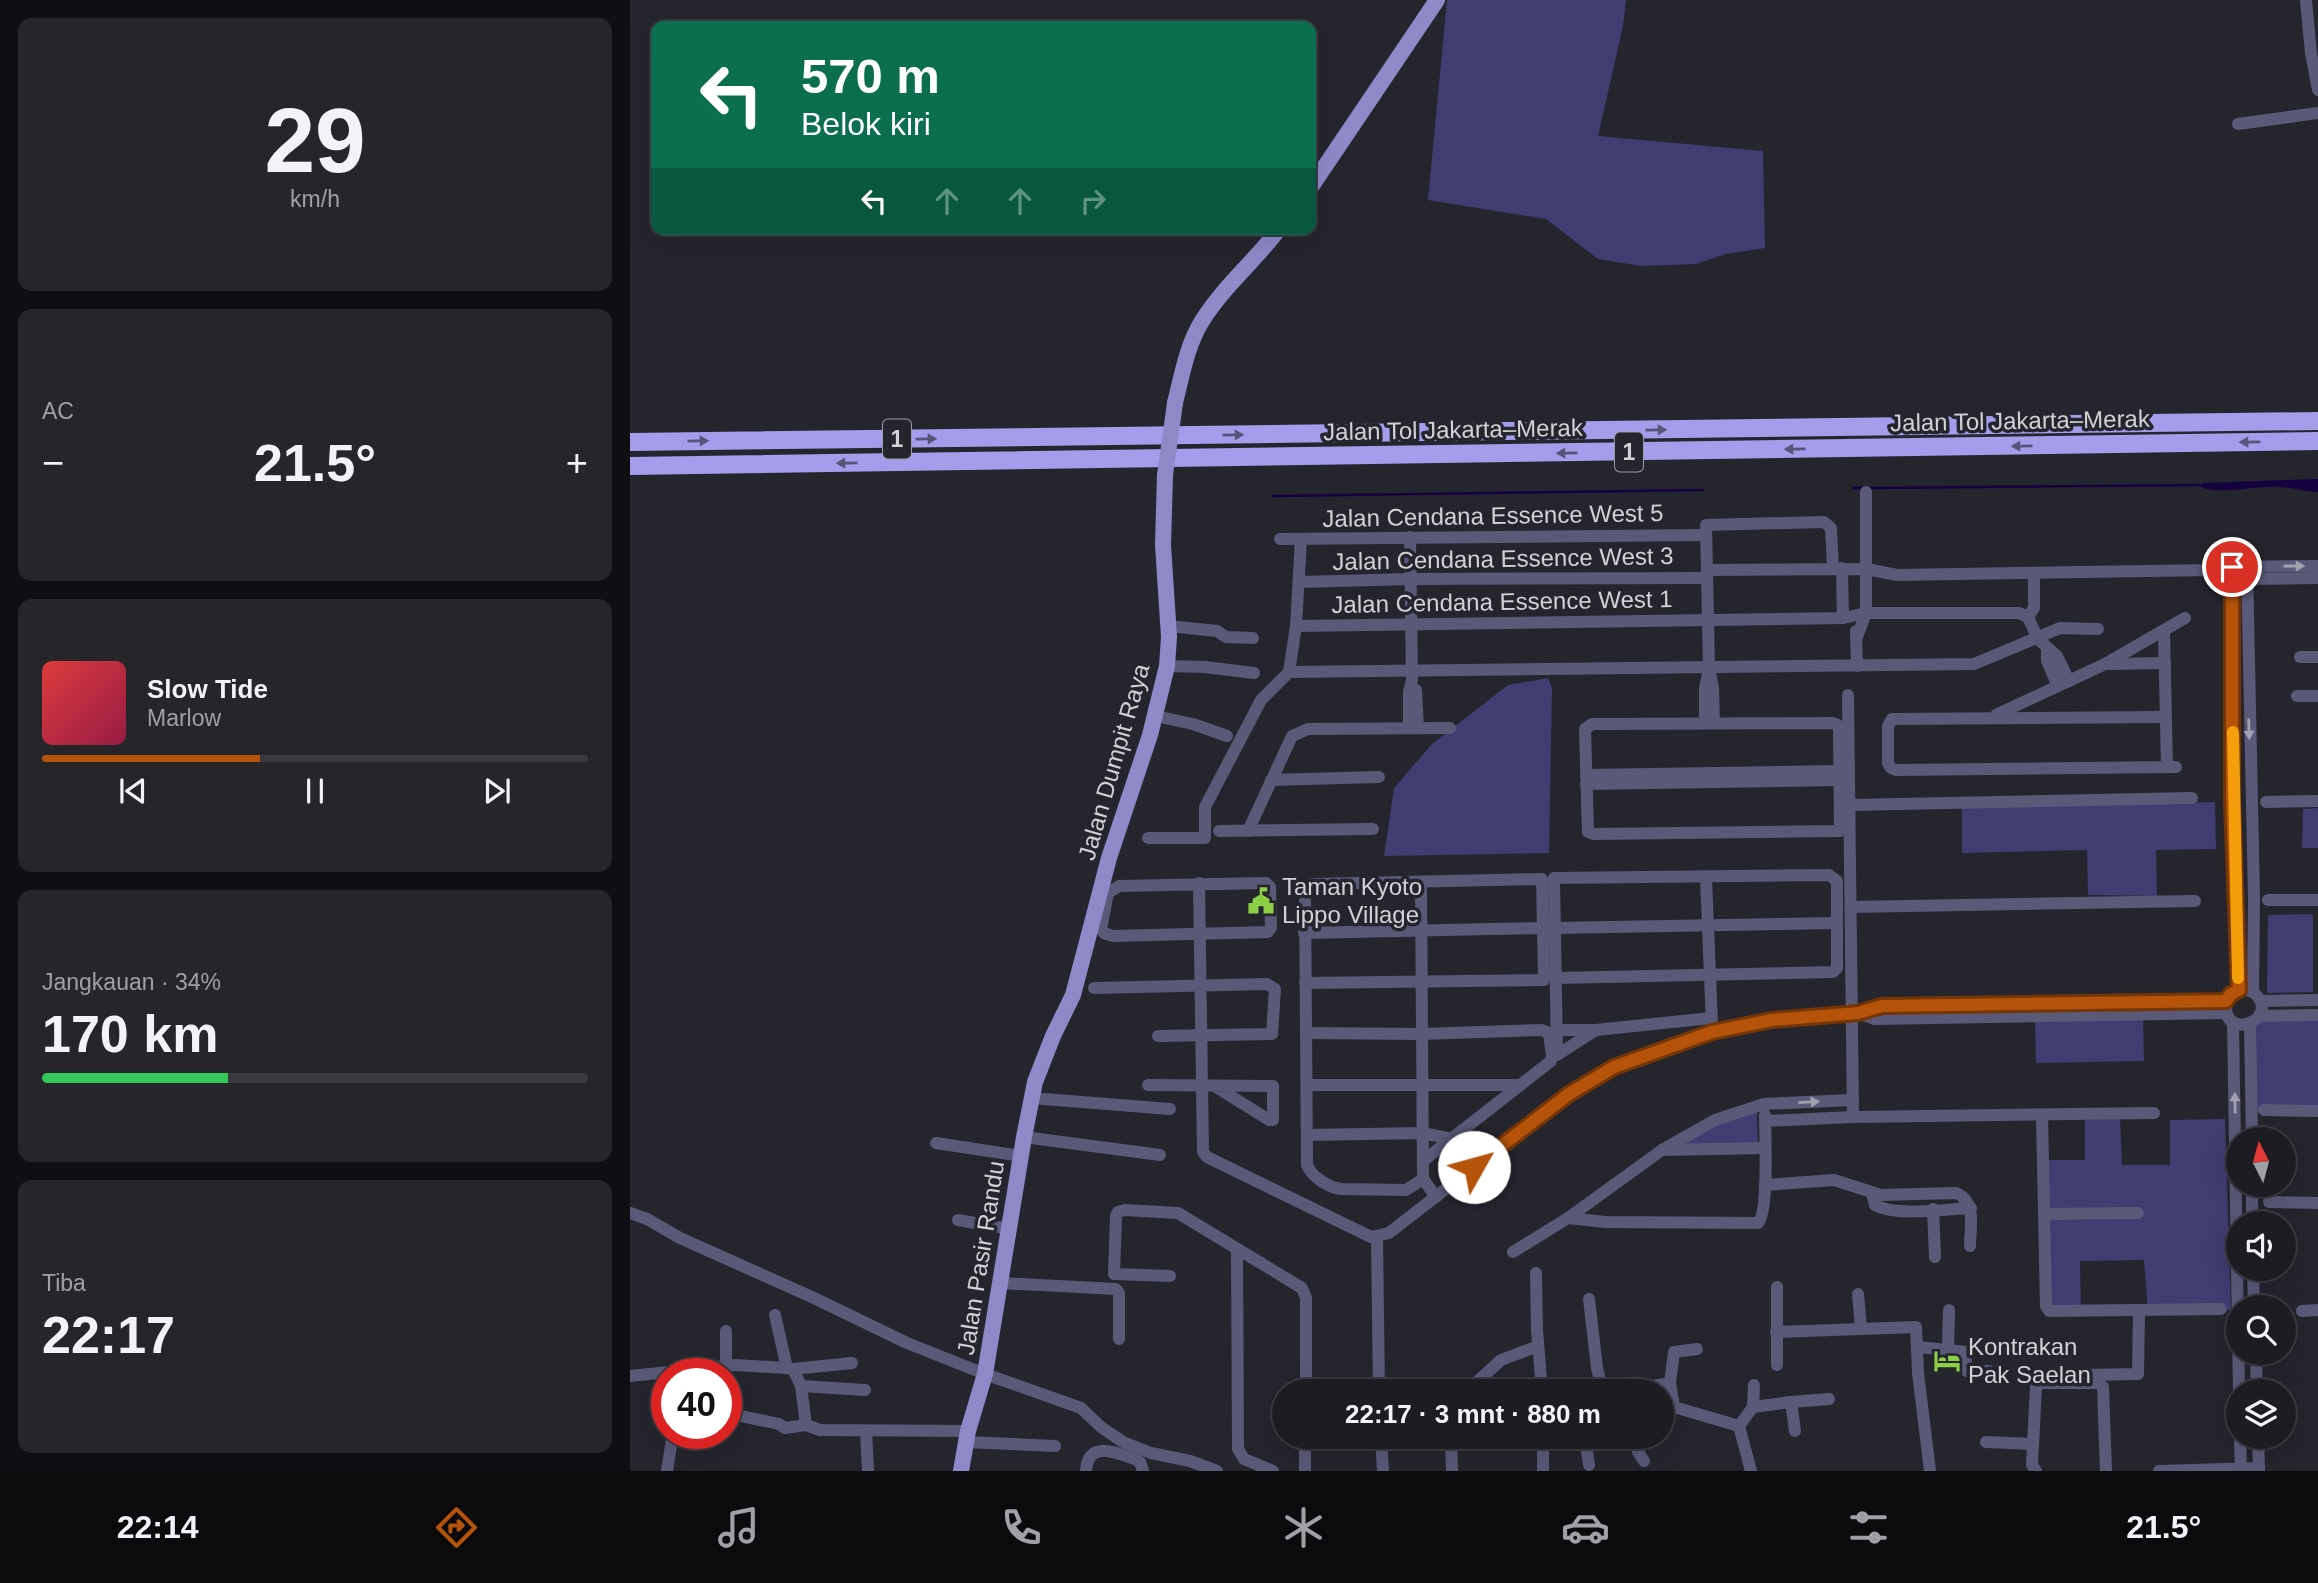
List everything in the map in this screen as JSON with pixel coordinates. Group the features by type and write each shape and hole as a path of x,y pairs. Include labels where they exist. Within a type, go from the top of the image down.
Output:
{"highway":[{"name":"Jalan Tol Jakarta–Merak","path":"630,442 2318,421"},
{"name":"Jalan Tol Jakarta–Merak","path":"630,466 2318,441"}],"main road":[{"path":"1316,180 1437,0"},
{"name":"Jalan Dumpit Raya","path":"1046,1052 1073,995 1109,858 1155,716 1167,666 1168,626 1156,544 1175,402 1190,346 1203,320 1274,235"},
{"name":"Jalan Pasir Randu","path":"961,1471 967,1437 985,1374 1031,1098 1046,1052"}],"street":[{"path":"2306,0 2318,90"},
{"path":"2238,124 2318,113"},
{"path":"1857,666 1857,637 1866,613 1866,492"},
{"path":"1710,723 1713,688 1709,667 1706,526 1824,522 1831,528 1848,617 1857,637"},
{"name":"Jalan Cendana Essence West 5","path":"1280,539 1706,535"},
{"path":"1410,537 1412,676 1409,692 1413,728"},
{"path":"1148,838 1205,838 1205,807 1261,700 1289,672 1296,626 1301,539"},
{"path":"2247,573 2318,566"},
{"name":"Jalan Cendana Essence West 3","path":"1299,582 1707,574 1838,568 1866,569 1897,575 2214,570 2233,573"},
{"path":"2034,573 2034,608 2028,617 2038,639 2047,649 2047,661 2064,683"},
{"path":"2239,990 2232,801 2233,573 2318,578"},
{"path":"2247,573 2257,996 2252,1127"},
{"name":"Jalan Cendana Essence West 1","path":"1296,626 1708,621 1848,617 1866,613 2020,613 2028,617"},
{"path":"1993,717 2105,664 2185,618"},
{"path":"1168,626 1217,631 1226,637 1253,638"},
{"path":"1289,672 1412,676 1709,667 1975,664 2060,628 2098,629"},
{"path":"2164,632 2158,717 2167,767"},
{"path":"2300,657 2318,657"},
{"path":"2105,664 2161,663"},
{"path":"2161,663 2167,767"},
{"path":"1167,666 1254,673"},
{"path":"1848,695 1855,1013 1853,1117"},
{"path":"2297,696 2318,696"},
{"path":"1155,716 1193,724 1227,736"},
{"path":"2158,717 1892,719 1888,726 1888,763 1896,770 2167,767"},
{"path":"1833,723 1838,725 1839,731 1839,776 1841,827 1840,831 1836,832 1594,834 1588,832 1587,827 1585,729 1592,724 1833,723"},
{"path":"1248,831 1292,736 1299,731 1450,728"},
{"path":"1586,780 1839,776"},
{"path":"1271,780 1379,777"},
{"path":"1849,805 2192,798"},
{"path":"2266,802 2318,801"},
{"path":"1219,831 1373,830"},
{"path":"1305,983 1544,980 1554,878 1834,877 1837,886 1837,968 1833,972 1556,978"},
{"path":"1423,1179 1406,1190 1332,1188 1309,1170 1307,1165 1304,894 1309,885 1542,878 1556,978 1558,1056 1596,1030"},
{"path":"1706,878 1712,1032"},
{"path":"1421,882 1423,1179 1436,1197"},
{"path":"1199,883 1203,1152 1207,1157 1367,1236 1377,1237 1389,1233 1581,1086 1614,1067 1712,1032 1794,1017 1855,1013 1875,1019 2229,1012 2241,1025 2255,1020 2318,1015 2317,1000 2257,996 2239,990 2231,994 2229,1012 2238,1295"},
{"path":"1268,884 1271,928 1268,932 1199,934 1113,936 1104,933 1101,923 1108,893 1119,886 1268,884"},
{"path":"2268,900 2318,900"},
{"path":"1851,907 2195,901"},
{"path":"1304,933 1837,923"},
{"path":"1094,988 1267,984 1275,989 1272,1034 1158,1035"},
{"path":"1557,1030 1596,1030 1711,1018"},
{"path":"1306,1033 1546,1031 1551,1035 1552,1059 1423,1161"},
{"path":"1148,1085 1273,1086 1273,1120 1216,1087"},
{"path":"1307,1085 1521,1085"},
{"path":"1031,1098 1170,1109"},
{"path":"1513,1252 1568,1218 1662,1150 1714,1120 1764,1104 1853,1100"},
{"path":"1568,1218 1605,1222 1758,1223 1762,1219 1765,1185 1764,1104"},
{"path":"2264,1110 2318,1111"},
{"path":"1765,1121 1853,1117 2154,1114"},
{"path":"2042,1115 2046,1306 2049,1311 2221,1309"},
{"path":"1308,1135 1422,1133 1452,1139"},
{"path":"1024,1137 1160,1155"},
{"path":"936,1143 1021,1156"},
{"path":"1662,1150 1765,1148"},
{"path":"1765,1185 1834,1180 1889,1196 1956,1193 1963,1196 1971,1208 1970,1246"},
{"path":"1872,1193 1875,1205 1882,1209 1971,1208"},
{"path":"2269,1202 2318,1203"},
{"path":"1933,1209 1935,1257"},
{"path":"1170,1276 1114,1274 1118,1212 1125,1210 1178,1213 1302,1288 1305,1293 1306,1379"},
{"path":"630,1213 906,1342 985,1374 1080,1407 1101,1427 1123,1442 1217,1471"},
{"path":"2044,1214 2138,1213"},
{"path":"958,1220 1009,1229"},
{"path":"1377,1237 1380,1379"},
{"path":"1237,1249 1238,1449 1244,1459 1273,1471"},
{"path":"1536,1273 1541,1379"},
{"path":"1000,1283 1116,1289 1119,1293 1119,1339"},
{"path":"1777,1287 1777,1365"},
{"path":"1858,1294 1861,1328"},
{"path":"1589,1299 1600,1379"},
{"path":"1948,1350 1949,1310"},
{"path":"2302,1311 2318,1310"},
{"path":"2050,1375 2138,1374 2139,1311"},
{"path":"775,1315 790,1368 801,1386 806,1425"},
{"path":"1776,1332 1916,1327 1930,1471"},
{"path":"726,1331 726,1358"},
{"path":"1480,1379 1501,1360 1538,1346"},
{"path":"1917,1348 1965,1352 1967,1371 1989,1371"},
{"path":"1671,1379 1674,1352 1696,1349"},
{"path":"742,1366 790,1368 852,1363"},
{"path":"630,1376 651,1378"},
{"path":"2036,1471 2032,1465 2035,1391 2038,1384 2099,1383 2103,1387 2106,1471"},
{"path":"1739,1426 1753,1407 1754,1385"},
{"path":"801,1386 865,1390"},
{"path":"1753,1407 1829,1399"},
{"path":"1791,1402 1794,1431"},
{"path":"1674,1407 1739,1426"},
{"path":"742,1417 791,1429 806,1425 820,1430 967,1437 1055,1446"},
{"path":"1739,1426 1751,1471"},
{"path":"866,1431 868,1471"},
{"path":"1986,1442 2033,1444"},
{"path":"667,1471 670,1449"},
{"path":"1305,1449 1305,1471"},
{"path":"1381,1449 1382,1471"},
{"path":"1451,1449 1452,1471"},
{"path":"1543,1449 1544,1471"},
{"path":"1587,1449 1589,1465"},
{"path":"1638,1449 1644,1461"},
{"path":"2240,1449 2241,1470"},
{"path":"2159,1471 2259,1470 2258,1449"},
{"path":"1086,1471 1088,1457 1093,1452 1109,1451 1137,1460 1146,1470"}],"shaded area":[{"path":"1447,0 1626,0 1623,26 1598,136 1763,151 1765,248 1725,254 1696,264 1641,266 1598,259 1546,219 1428,200"},
{"path":"2318,479 2318,492 2269,487 2216,490 2199,486 2203,483"},
{"path":"1548,678 1552,688 1549,853 1384,856 1394,788 1432,744 1508,685"},
{"path":"2215,802 2216,849 2156,850 2157,896 2088,895 2087,850 1962,853 1962,808"},
{"path":"2318,808 2318,848 2302,848 2303,809"},
{"path":"2313,914 2313,992 2267,993 2268,915"},
{"path":"2143,1015 2144,1061 2036,1063 2035,1017"},
{"path":"2318,1015 2318,1111 2252,1110 2250,1024 2259,1016"},
{"path":"1757,1111 1758,1144 1678,1147 1698,1132"},
{"path":"2120,1119 2122,1165 2170,1165 2170,1120 2225,1119 2228,1211 2226,1281 2230,1281 2231,1295 2226,1295 2226,1310 2148,1311 2144,1260 2080,1261 2081,1312 2049,1311 2043,1160 2085,1160 2085,1120"}],"waterway":[{"path":"1870,488 2199,485"},
{"path":"1853,488 1863,488"},
{"path":"1273,496 1703,490"}],"slow traffic":[{"path":"2233,732 2232,801 2238,978"}],"place":[{"name":"Taman Kyoto Lippo Village","path":"1261,901"},
{"name":"Kontrakan Pak Saelan","path":"1947,1361"}],"route":[{"path":"1474,1167 1569,1094 1614,1067 1712,1032 1794,1017 1858,1013 1882,1006 2226,1001 2231,994 2239,990 2232,801 2232,567"}]}
